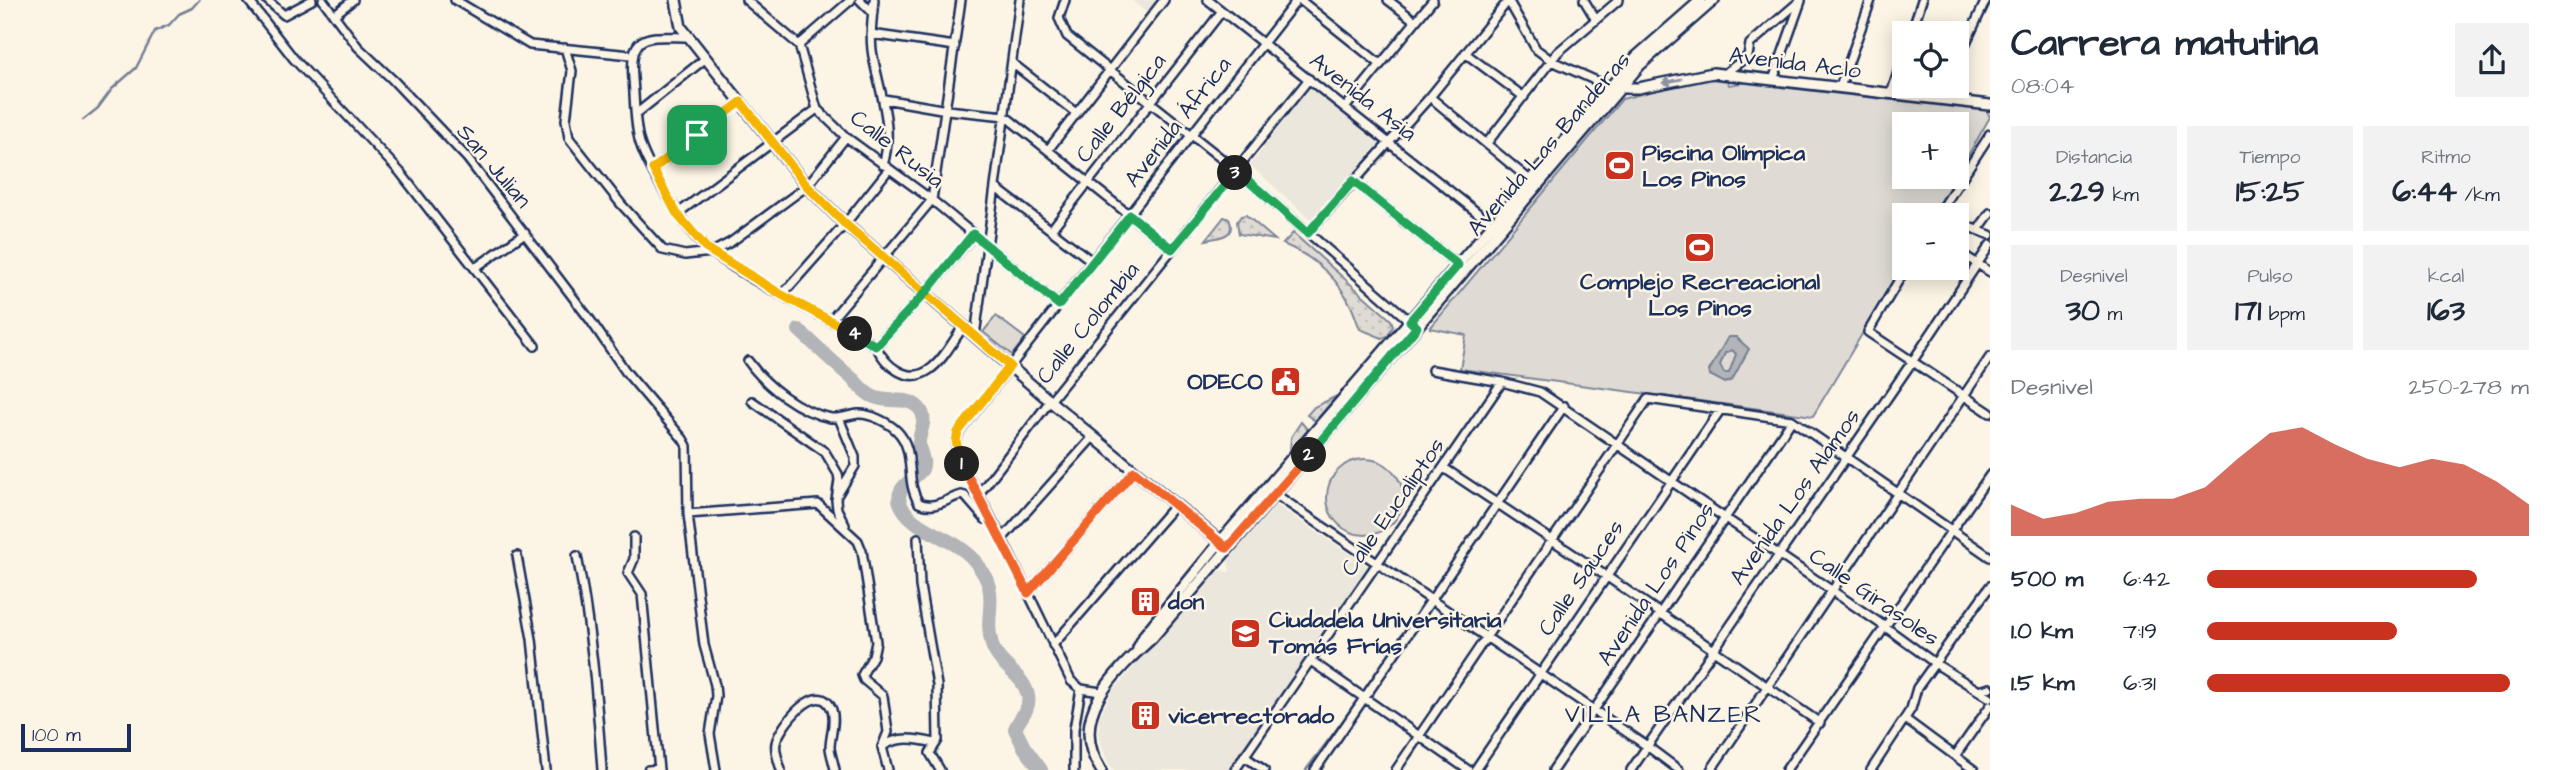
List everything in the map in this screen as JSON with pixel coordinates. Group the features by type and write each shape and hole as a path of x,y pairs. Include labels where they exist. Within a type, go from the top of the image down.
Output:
{"main road":[{"path":"676,0 681,27 807,186 845,224 1050,401 1224,545"},
{"name":"Avenida Las Banderas","path":"1224,545 1275,494 1458,265 1636,57 1701,0"},
{"name":"Avenida Las Banderas","path":"1101,692 1152,638 1224,545 1640,65 1714,0"},
{"name":"Avenida Aclo","path":"1610,87 1638,88 1713,73 1990,105"},
{"path":"1101,692 1092,710 1089,732 1093,755 1101,770"}],"street":[{"path":"248,0 294,59 400,172 536,346"},
{"path":"267,0 284,15 312,0"},
{"name":"San Julian","path":"323,0 358,47 467,158 626,372 687,446 688,514 704,645 715,685 710,734 716,770"},
{"path":"334,15 353,0"},
{"path":"455,0 530,45 631,55"},
{"path":"751,2 799,45 851,0"},
{"path":"860,0 873,13"},
{"path":"782,295 845,224 886,167 888,119 873,60 871,34 874,0"},
{"path":"831,320 932,200 961,0"},
{"path":"975,336 1020,0"},
{"path":"1065,0 1059,18 1067,36 1237,171 1413,324"},
{"path":"1048,150 1164,0"},
{"name":"Avenida Asia","path":"1208,0 1493,225"},
{"path":"1299,0 1380,64"},
{"name":"Avenida África","path":"979,494 959,458 956,441 958,432 1263,42 1299,0"},
{"path":"1388,0 1415,21"},
{"path":"1345,108 1433,0"},
{"path":"1308,233 1430,97 1508,0"},
{"name":"Avenida Aclo","path":"1508,0 1536,49 1552,61 1610,87"},
{"path":"1584,0 1596,20"},
{"path":"1487,143 1558,52 1619,0"},
{"path":"1724,74 1748,56 1750,44 1801,0"},
{"path":"1773,80 1801,0"},
{"path":"1840,88 1871,0"},
{"path":"1915,21 1922,0"},
{"path":"1969,36 1986,0"},
{"name":"Calle Bélgica","path":"1051,230 1222,11"},
{"path":"871,34 955,46"},
{"path":"690,37 650,37 640,43 631,55 635,114 640,144 677,214 712,252 782,295 876,346 883,360 896,371 907,374 923,373 932,369 964,326"},
{"name":"Calle Rusia","path":"799,45 817,109 846,137 932,200 1059,305"},
{"path":"565,48 572,71 566,120 569,138 621,204 663,250 685,256 712,252 749,230 807,186 846,137"},
{"path":"1465,53 1524,97"},
{"path":"635,114 706,58"},
{"path":"1012,63 1076,113"},
{"name":"Calle Colombia","path":"979,494 1050,401 1309,79"},
{"path":"1430,97 1531,181"},
{"path":"884,99 947,110 1005,116 1172,249"},
{"path":"653,169 741,102"},
{"path":"677,214 817,109"},
{"path":"1947,203 1990,136"},
{"path":"1353,181 1458,265"},
{"path":"996,188 1093,262"},
{"path":"1978,230 1990,213"},
{"path":"1969,227 1990,235"},
{"path":"475,268 524,233"},
{"path":"876,346 926,292 973,234"},
{"name":"Avenida Los Alamos","path":"1631,770 1990,245"},
{"path":"1969,259 1990,272"},
{"path":"1899,280 1868,332 1990,413"},
{"path":"1711,770 1990,357"},
{"path":"748,361 766,385 795,403 828,417 866,414 898,432 907,449 913,489 919,503 926,506 935,505 961,495 965,496 985,519 991,518"},
{"name":"Calle Girasoles","path":"1432,370 1502,382 1540,392 1564,406 1936,664 1990,698"},
{"name":"Calle Eucaliptos","path":"1235,770 1502,382"},
{"path":"1396,770 1648,399 1791,420 1990,557"},
{"path":"752,401 825,452 838,474 837,509 849,532"},
{"path":"1315,770 1564,406"},
{"name":"Calle Sauces","path":"1475,770 1721,409"},
{"path":"836,498 855,466 855,457 839,418"},
{"name":"Avenida Los Pinos","path":"1553,770 1791,420"},
{"path":"1002,539 1093,436"},
{"path":"1444,467 1820,723"},
{"path":"1028,593 1134,471"},
{"path":"1786,770 1990,475"},
{"path":"979,494 1071,681 1081,689 1101,692"},
{"path":"1275,494 1595,710 1679,770"},
{"path":"688,514 818,504 858,541 867,573 876,642 873,656 862,675 864,680 883,696 888,732 882,747 888,770"},
{"path":"1053,645 1175,505"},
{"path":"634,537 634,559 628,573 642,594 659,770 649,770"},
{"path":"918,538 920,586 937,685 938,740 930,753 940,770"},
{"path":"517,556 531,639 546,770"},
{"path":"577,556 589,613 602,770"},
{"path":"1871,770 1911,709 1917,688 1990,586"},
{"path":"1311,661 1468,770"},
{"path":"1979,691 1990,688"},
{"path":"1074,770 1074,729 1081,689"},
{"path":"781,770 775,745 777,739 796,712 814,698 821,698 832,710 830,746 835,770"},
{"path":"1955,756 1990,706"},
{"path":"1905,719 1974,770"},
{"path":"882,747 893,740 917,739 935,743"},
{"path":"1244,757 1264,770"}],"shaded area":[{"path":"1131,0 1160,0 1149,14"},
{"name":"Complejo Recreacional Los Pinos","path":"1710,76 1727,79 1729,85 1748,82 1986,109 1990,117 1969,154 1969,112 1892,112 1892,189 1948,189 1940,203 1892,203 1892,280 1894,280 1813,416 1460,369 1466,335 1430,328 1622,99"},
{"path":"1309,88 1380,142 1312,221 1250,165"},
{"path":"1246,215 1275,240 1239,234 1237,222 1241,216"},
{"path":"1224,217 1229,219 1231,225 1229,233 1206,240"},
{"path":"1293,233 1391,320 1393,326 1388,336 1382,338 1360,329 1340,287 1324,269 1283,244"},
{"path":"996,316 1025,338 1012,355 983,332"},
{"path":"1728,337 1736,337 1749,349 1732,380 1725,383 1710,375 1709,371","holes":["1732,350 1736,354 1729,373 1724,373 1720,365 1725,353"]},
{"path":"1337,396 1318,418 1314,420 1307,415 1314,407"},
{"path":"1301,422 1308,430 1290,451 1291,437"},
{"path":"1365,459 1379,462 1392,470 1400,483 1403,497 1400,511 1392,524 1379,532 1365,535 1351,532 1338,524 1330,511 1327,497 1330,483 1338,470 1351,462"},
{"name":"Ciudadela Universitaria Tomás Frías","path":"1275,504 1372,569 1234,770 1114,770 1109,765 1099,739 1099,718 1111,693 1218,570 1230,572 1228,559"}],"waterway":[{"path":"83,120 136,68 155,31 169,25 199,0"},
{"path":"799,330 868,394 880,399 909,402 922,412 919,443 923,466 901,490 899,500 917,523 966,552 983,573 990,593 989,622 992,645 995,653 1022,682 1028,696 1026,709 1015,729 1041,770"},
{"path":"1306,770 1355,705"}],"place":[{"name":"Piscina Olímpica Los Pinos","path":"1619,166"},
{"name":"Complejo Recreacional Los Pinos","path":"1700,248"},
{"name":"ODECO","path":"1286,382"},
{"name":"don","path":"1145,602"},
{"name":"Ciudadela Universitaria Tomás Frías","path":"1246,633"},
{"name":"vicerrectorado","path":"1145,716"}],"district":[{"name":"VILLA BANZER","path":"1664,715"}],"route":[{"path":"697,135 653,169 677,214 707,249 782,295 876,346 926,292 973,234 1059,305 1130,215 1172,249 1237,171 1308,233 1353,181 1458,265 1410,321 1417,327 1227,548 1134,471 1028,593 959,458 956,441 958,432 1010,366 926,292 845,224 807,186 741,102 697,135"}]}
